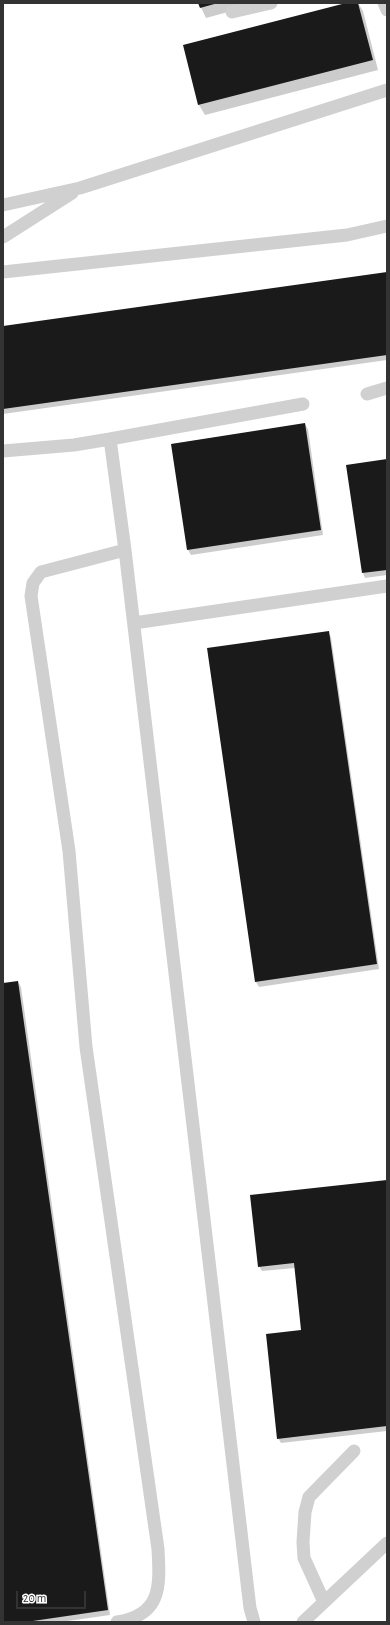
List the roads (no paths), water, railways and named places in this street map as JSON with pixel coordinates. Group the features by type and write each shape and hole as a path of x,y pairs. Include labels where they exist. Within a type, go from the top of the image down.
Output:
{"lane":[{"path":"232,12 271,3"},
{"path":"384,3 387,10"},
{"path":"3,205 80,188 387,90"},
{"path":"3,237 80,188"},
{"path":"3,272 347,235 387,226"},
{"path":"367,394 387,388"},
{"path":"3,451 74,445 110,440 303,404"},
{"path":"110,440 134,623 250,1608 254,1622"},
{"path":"117,1622 132,1620 149,1608 158,1590 160,1576 86,1047 69,850 31,596 33,583 41,572 125,550"},
{"path":"134,623 387,586"},
{"path":"324,1602 304,1558 302,1542 305,1512 309,1497 354,1451"},
{"path":"303,1622 387,1543"}]}
